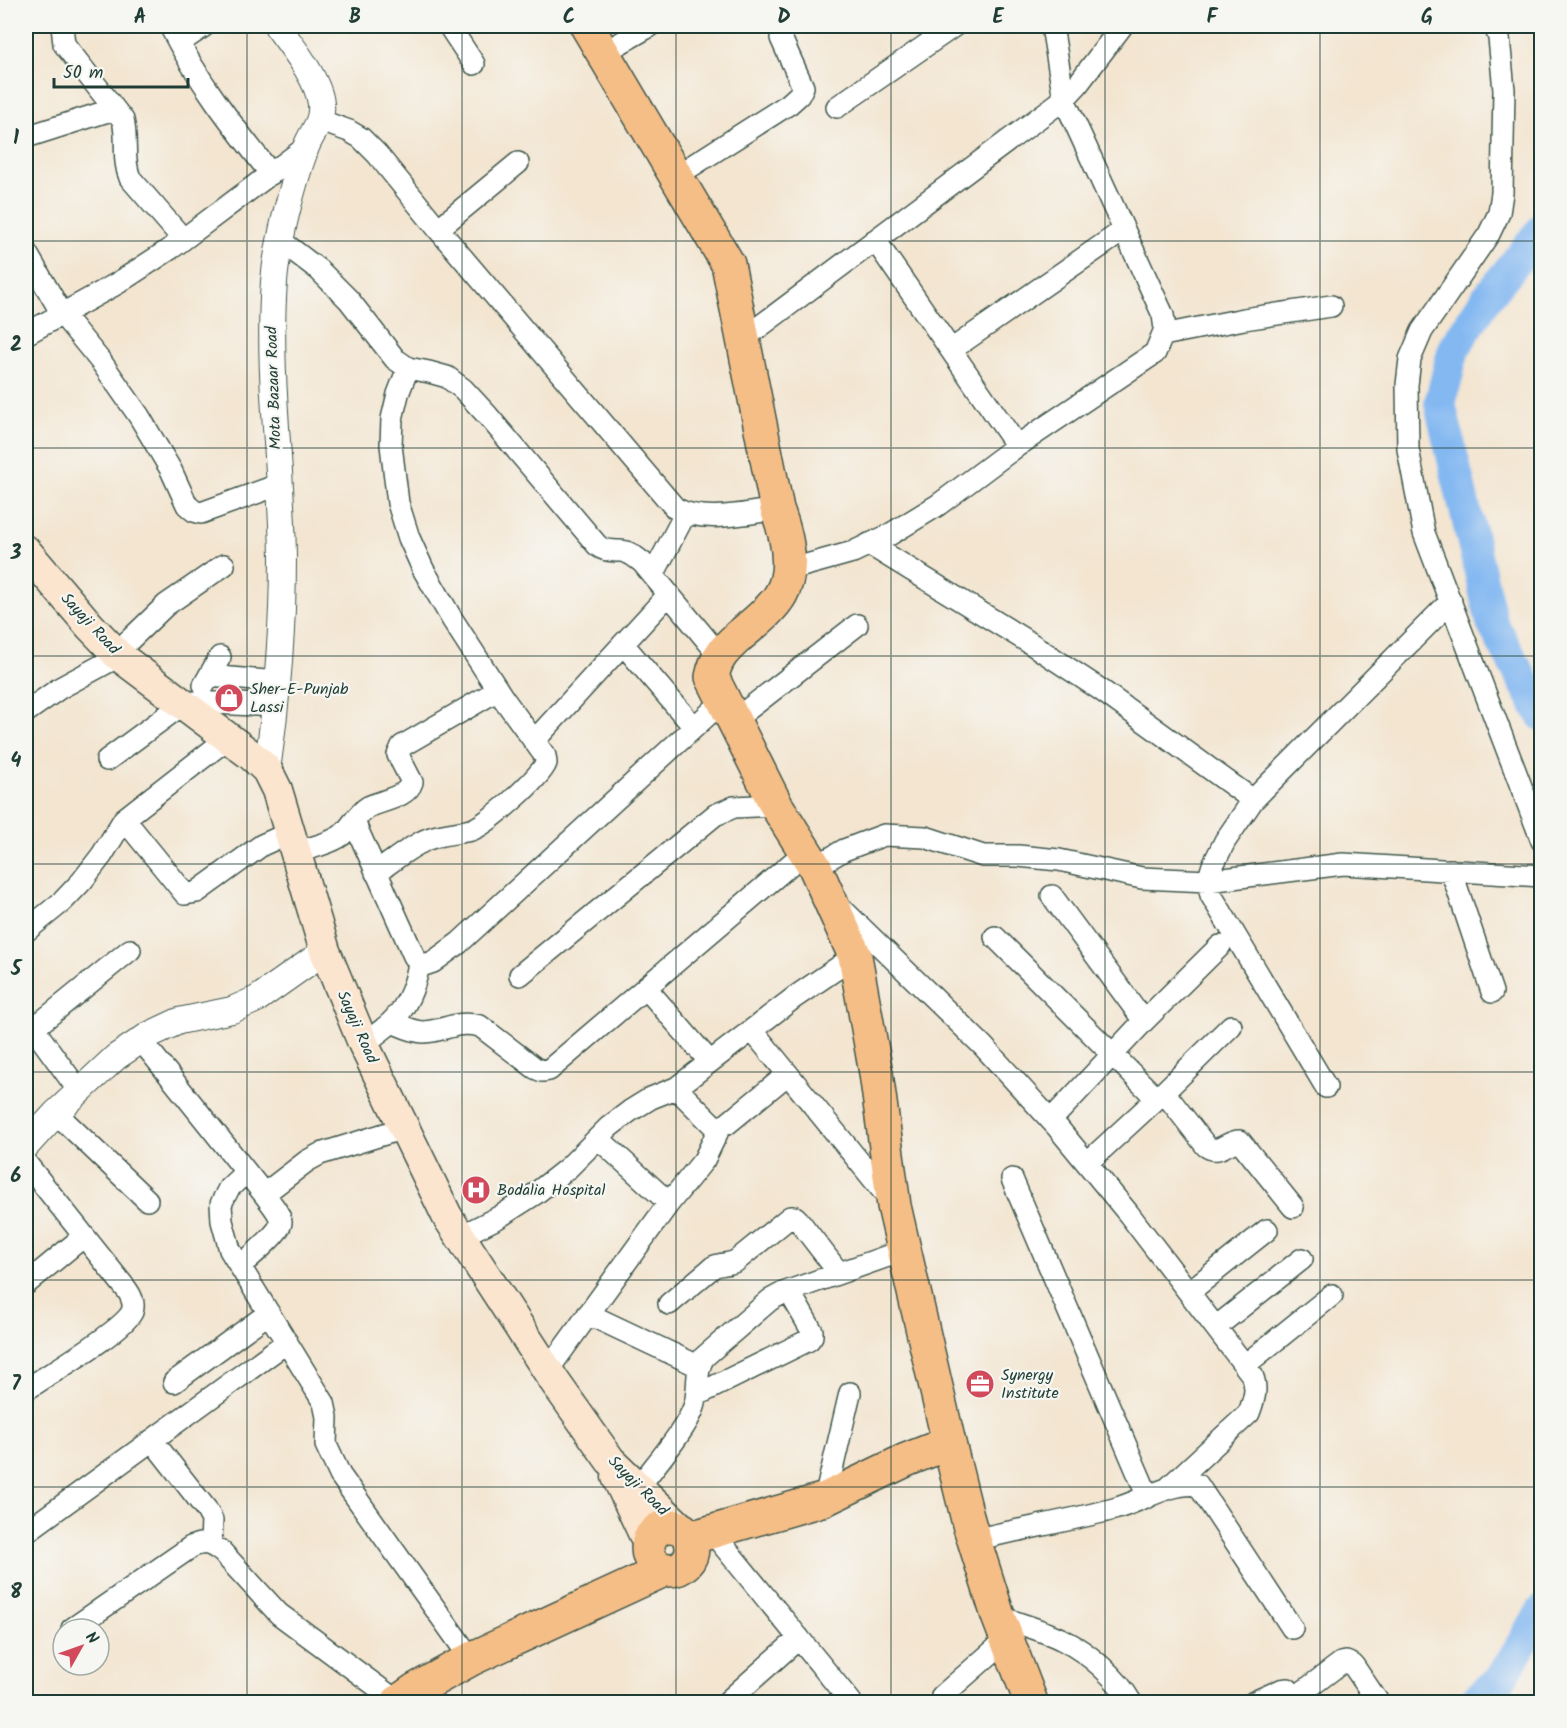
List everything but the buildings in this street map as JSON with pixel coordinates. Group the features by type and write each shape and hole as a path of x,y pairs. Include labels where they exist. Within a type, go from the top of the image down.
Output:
{"main road":[{"path":"587,26 728,264 777,509 787,538 788,570 782,593 764,614 720,656 715,662 712,677 776,805 810,860 829,897 855,956 876,1073 894,1206 949,1443 974,1540 1030,1702"},
{"name":"Sayaji Road","path":"26,551 117,654 189,705 267,770 277,790 325,951 363,1043 447,1216 610,1460 638,1488 694,1533"},
{"path":"653,1554 655,1531 667,1526 694,1533 825,1499 906,1460 949,1443"},
{"path":"610,1460 653,1554"},
{"path":"398,1702 471,1659 562,1616 653,1554"}],"street":[{"path":"62,26 64,44 123,120 126,168 130,178 183,239"},
{"path":"204,26 175,34 217,106 271,174"},
{"path":"277,26 308,70 321,102 321,121 349,130 361,138 675,508 685,514 727,516 777,509"},
{"path":"449,26 474,64"},
{"path":"603,53 650,26"},
{"path":"837,107 954,26"},
{"path":"788,570 854,552 889,535 938,505 1017,446 1155,353 1165,329 1163,315 1064,99 1052,26"},
{"path":"743,339 1064,99 1122,26"},
{"path":"1495,26 1499,38 1504,90 1502,193 1498,213 1489,234 1422,331 1410,359 1407,385 1408,449 1424,533 1542,840"},
{"path":"676,176 789,104 799,94 803,87 781,38"},
{"path":"26,138 114,109"},
{"name":"Mota Bazaar Road","path":"267,770 277,694 283,558 271,330 274,279 286,215 305,148 321,121"},
{"path":"26,334 118,283 183,239 305,148"},
{"path":"438,229 518,163"},
{"path":"951,350 1124,230"},
{"path":"875,240 1017,446"},
{"path":"281,241 319,270 349,300 395,358 408,368 447,377 463,389 597,544 602,549 629,553 642,562 720,656"},
{"path":"26,252 62,314 102,363 139,416 171,470 187,505 201,513 278,485"},
{"path":"1163,335 1244,319 1331,306"},
{"path":"376,873 419,843 447,833 473,829 489,819 544,770 546,763 545,756 498,690 423,569 409,538 398,503 391,445 392,419 408,368"},
{"path":"652,575 685,514"},
{"path":"869,544 1030,643 1101,690 1253,800"},
{"path":"26,712 60,688 117,654 166,605 224,565"},
{"path":"534,741 669,594"},
{"path":"1326,1087 1211,895 1208,880 1225,841 1253,800 1451,601"},
{"path":"419,964 433,962 459,943 694,728 728,711 857,625"},
{"path":"623,644 694,728"},
{"path":"107,760 189,705 220,657"},
{"path":"209,676 277,694"},
{"path":"124,819 185,894 196,892 262,844 338,838 368,807 405,792 410,787 411,778 398,755 402,746 498,690"},
{"path":"189,705 277,694"},
{"path":"26,931 63,901 82,881 102,855 124,819 228,738"},
{"path":"520,975 715,815 734,807 776,805"},
{"path":"354,822 419,964 415,984 407,1003 392,1023 363,1043"},
{"path":"392,1023 424,1032 454,1024 480,1026 535,1068 543,1071 549,1070 646,988 810,860 884,835 925,837 983,856 1018,856 1059,860 1142,878 1208,880 1343,864 1542,876"},
{"path":"1451,870 1492,992"},
{"path":"1052,896 1144,1021"},
{"path":"829,897 983,1046 1051,1120 1128,1213 1245,1365 1256,1384 1249,1413 1158,1493"},
{"path":"995,937 1113,1055 1161,1095 1206,1146 1211,1150 1221,1149 1235,1140 1240,1141 1293,1207"},
{"path":"1051,1120 1144,1021 1220,946"},
{"path":"80,1092 30,1023 130,950"},
{"path":"26,1146 56,1113 116,1057 141,1040 178,1021 232,1011 257,999 325,951"},
{"path":"461,1236 499,1217 535,1194 568,1168 630,1111 651,1098 676,1088 795,998 855,956"},
{"path":"646,988 710,1062"},
{"path":"1087,1163 1231,1026"},
{"path":"752,1030 894,1206"},
{"path":"141,1040 264,1194 281,1219 280,1226 240,1266"},
{"path":"548,1370 669,1203 704,1160 720,1127 788,1074"},
{"path":"676,1088 710,1125 720,1127"},
{"path":"56,1113 147,1200"},
{"path":"264,1194 307,1161 320,1154 404,1128"},
{"path":"598,1138 669,1203"},
{"path":"26,1163 133,1299 133,1309 126,1320 26,1390"},
{"path":"246,1172 229,1188 221,1204 222,1221 230,1250 324,1403 327,1417 326,1444 340,1475 471,1659"},
{"path":"1012,1179 1158,1493"},
{"path":"669,1304 714,1266 729,1265 736,1261 790,1217 795,1217 799,1221 839,1273"},
{"path":"1189,1292 1267,1230"},
{"path":"26,1284 84,1236"},
{"path":"638,1488 687,1422 697,1395 698,1366 704,1357 770,1300 789,1291 905,1250"},
{"path":"1216,1327 1302,1259"},
{"path":"697,1395 809,1341 812,1331 789,1291"},
{"path":"1245,1365 1332,1295"},
{"path":"174,1382 269,1313"},
{"path":"588,1314 698,1366"},
{"path":"26,1532 288,1342"},
{"path":"825,1499 850,1393"},
{"path":"152,1440 206,1509 212,1520 211,1544"},
{"path":"974,1540 1114,1509 1189,1484 1198,1485 1292,1628"},
{"path":"694,1533 799,1638 841,1699"},
{"path":"89,1617 191,1547 202,1542 211,1544 222,1552 279,1614 398,1702"},
{"path":"942,1696 1003,1627 1063,1640 1106,1672 1131,1702"},
{"path":"727,1702 799,1638"},
{"path":"1254,1702 1288,1689 1298,1700 1341,1663 1346,1662 1353,1665 1378,1702"}],"waterway":[{"path":"1542,229 1485,300 1454,348 1440,404 1492,623 1542,715"},
{"path":"1473,1702 1500,1680 1542,1611"}],"place":[{"name":"Sher-E-Punjab Lassi","path":"229,698"},
{"name":"Bodalia Hospital","path":"476,1190"},
{"name":"Synergy Institute","path":"980,1384"}]}
